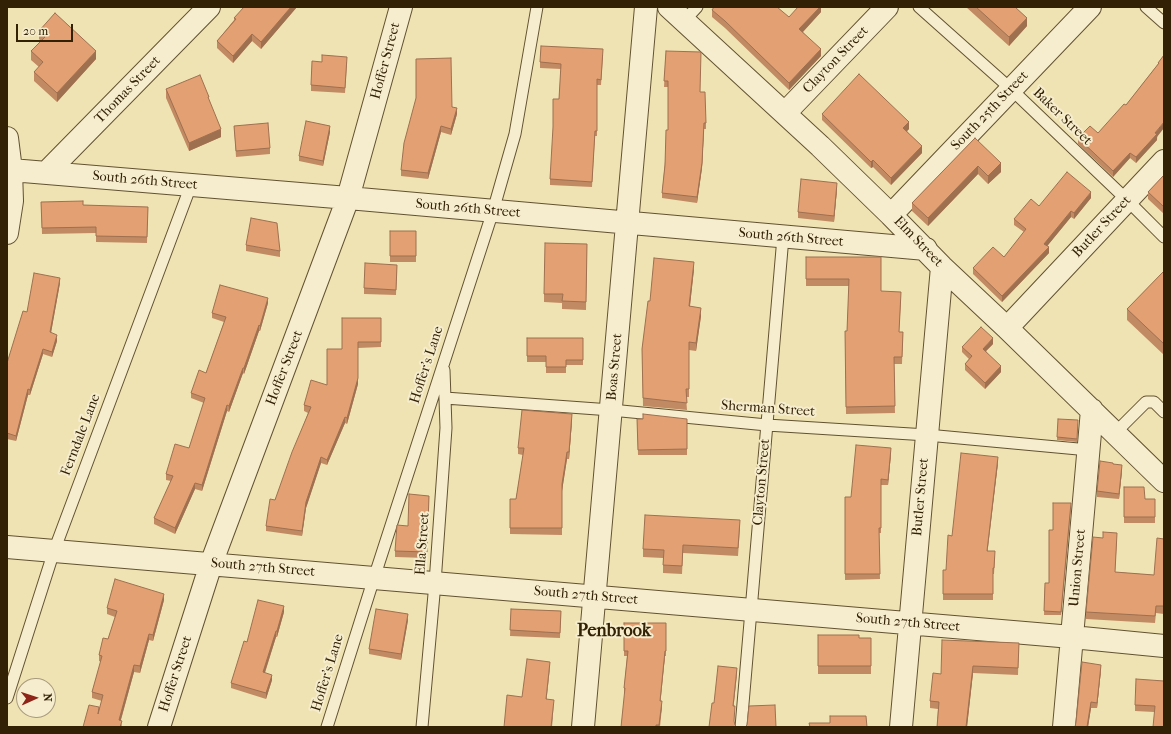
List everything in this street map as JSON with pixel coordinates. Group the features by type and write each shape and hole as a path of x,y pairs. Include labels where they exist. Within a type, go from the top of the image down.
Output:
{"street":[{"name":"Thomas Street","path":"46,173 209,7"},
{"name":"Hoffer Street","path":"159,727 211,564 348,198 401,7"},
{"name":"Boas Street","path":"583,727 646,7"},
{"name":"Clayton Street","path":"785,113 887,7"},
{"name":"South 25th Street","path":"891,215 1090,7"},
{"name":"Elm Street","path":"684,12 942,267 1116,433 1164,481"},
{"path":"7,138 11,170 12,201 7,233"},
{"name":"Butler Street","path":"1007,328 1164,161"},
{"name":"South 26th Street","path":"11,170 348,198 926,250"},
{"name":"Butler Street","path":"901,727 942,267"},
{"name":"Union Street","path":"1064,727 1092,410"},
{"name":"South 27th Street","path":"7,547 595,596 1164,646"}],"lane":[{"name":"Hoffer's Lane","path":"328,727 374,578 493,211 515,134 537,7"},
{"name":"Baker Street","path":"919,7 1011,89 1164,236"},
{"path":"1146,7 1164,23"},
{"name":"Ferndale Lane","path":"7,698 54,551 191,185"},
{"name":"Clayton Street","path":"741,727 783,237"},
{"name":"Ella Street","path":"422,727 435,583 446,428 444,362"},
{"name":"Sherman Street","path":"445,398 611,410 767,424 927,435 1089,450"},
{"path":"1116,433 1146,402 1154,402 1164,412"}],"building":[{"path":"244,7 291,7 261,42 252,34 233,56 217,41"},
{"path":"714,7 777,7 789,17 798,7 820,7 799,29 821,49 789,83 712,10"},
{"path":"976,7 1015,7 1027,18 1009,37"},
{"path":"55,13 96,51 57,93 34,72 43,62 31,51 45,37 39,31"},
{"path":"541,46 603,49 601,80 597,79 597,131 595,131 592,182 550,179 553,99 559,99 561,64 540,62"},
{"path":"666,51 701,52 700,92 705,92 706,123 704,123 702,163 697,197 662,193 665,165 666,130 668,130 668,81 664,81"},
{"path":"322,55 347,57 345,88 311,85 312,61 322,62"},
{"path":"1164,55 1164,122 1155,133 1157,134 1136,157 1130,153 1113,171 1078,138 1090,126 1098,133 1124,104 1126,105"},
{"path":"451,58 452,107 457,108 451,129 441,126 428,173 401,170 404,143 416,98 416,59"},
{"path":"859,74 909,122 903,128 922,146 891,178 873,160 871,162 822,114"},
{"path":"200,75 221,129 189,143 166,89"},
{"path":"306,121 330,126 323,161 299,156"},
{"path":"268,123 270,148 236,151 234,126"},
{"path":"975,138 1001,163 988,176 978,166 928,218 912,203"},
{"path":"1067,172 1091,192 1074,213 1071,211 1044,244 1049,247 1002,296 973,268 993,247 1004,257 1026,229 1014,219 1031,199 1039,206"},
{"path":"1164,175 1164,207 1148,192"},
{"path":"801,179 837,183 834,216 798,212"},
{"path":"83,201 83,205 148,207 147,237 96,236 96,227 42,228 41,202"},
{"path":"251,218 277,223 280,251 246,245"},
{"path":"390,231 416,231 416,256 390,256"},
{"path":"545,243 587,244 586,302 562,301 563,294 544,294"},
{"path":"806,257 881,257 881,291 901,292 899,332 903,332 902,357 894,357 895,406 846,407 845,331 847,331 849,279 806,279"},
{"path":"654,258 694,262 689,306 701,308 696,343 689,342 689,389 686,389 687,403 643,398 642,349 648,301 650,301"},
{"path":"365,263 397,265 396,290 364,288"},
{"path":"1164,271 1164,344 1127,309"},
{"path":"34,273 60,278 50,332 57,335 52,352 43,349 30,390 28,389 16,436 7,433 7,363 23,311 27,312"},
{"path":"220,285 268,298 260,326 259,325 244,368 229,406 227,405 202,485 195,483 175,528 154,518 173,476 166,474 175,444 189,448 205,398 191,393 199,370 206,373 226,317 212,313"},
{"path":"342,318 381,318 381,342 358,342 358,378 347,418 345,417 327,460 321,457 306,502 302,531 266,526 270,499 275,500 292,452 311,407 304,405 311,380 327,385 327,349 342,349"},
{"path":"981,327 993,338 983,349 1001,366 985,383 965,364 972,356 962,347"},
{"path":"527,338 583,338 583,360 566,360 566,367 546,367 546,356 527,356"},
{"path":"522,410 572,414 569,452 567,452 562,484 562,528 510,528 510,499 516,499 524,448 518,448"},
{"path":"643,414 687,419 687,449 638,450 637,419 643,419"},
{"path":"1058,419 1078,420 1077,439 1057,437"},
{"path":"856,445 891,448 888,480 881,479 881,528 879,528 880,574 845,574 845,497 851,497"},
{"path":"961,453 998,457 987,551 995,551 993,568 993,594 943,594 943,570 946,570 948,535 952,536"},
{"path":"1100,461 1122,465 1119,494 1097,491"},
{"path":"1124,487 1144,487 1145,499 1155,499 1155,517 1124,517"},
{"path":"409,494 429,496 427,552 395,551 397,525 408,526"},
{"path":"1053,503 1071,503 1061,612 1044,611 1045,583 1049,583 1049,530 1053,530"},
{"path":"645,515 740,520 738,548 683,545 682,566 663,565 664,550 643,549"},
{"path":"1103,532 1117,533 1115,572 1154,575 1157,538 1164,539 1164,606 1156,606 1155,616 1086,612 1093,537 1103,538"},
{"path":"115,579 164,594 153,635 149,634 140,666 134,665 119,720 122,721 120,727 83,727 89,705 99,707 98,714 103,695 92,692 102,656 99,655 103,638 108,639 117,611 107,608"},
{"path":"258,600 284,606 263,672 272,675 266,693 231,683 244,641 247,642"},
{"path":"376,609 408,614 401,654 369,649"},
{"path":"511,609 561,611 560,633 510,630"},
{"path":"624,623 666,623 666,651 660,701 662,701 659,725 656,725 656,727 621,727 628,651 624,651"},
{"path":"818,635 859,635 859,638 871,638 871,666 818,666"},
{"path":"942,640 1019,643 1018,668 973,666 966,727 937,727 939,702 930,701 933,673 941,674"},
{"path":"527,659 550,662 546,699 554,700 551,727 504,727 507,695 522,697"},
{"path":"1082,662 1101,665 1097,703 1091,702 1087,727 1075,727 1076,722"},
{"path":"718,666 737,668 733,706 735,706 734,721 737,727 709,727 712,703 714,703"},
{"path":"1136,679 1164,681 1164,727 1153,727 1155,706 1135,705"},
{"path":"775,705 776,727 745,727 747,725 749,706"},
{"path":"830,716 866,716 867,727 810,727 809,723 830,723"}],"district":[{"name":"Penbrook","path":"614,632"}]}
